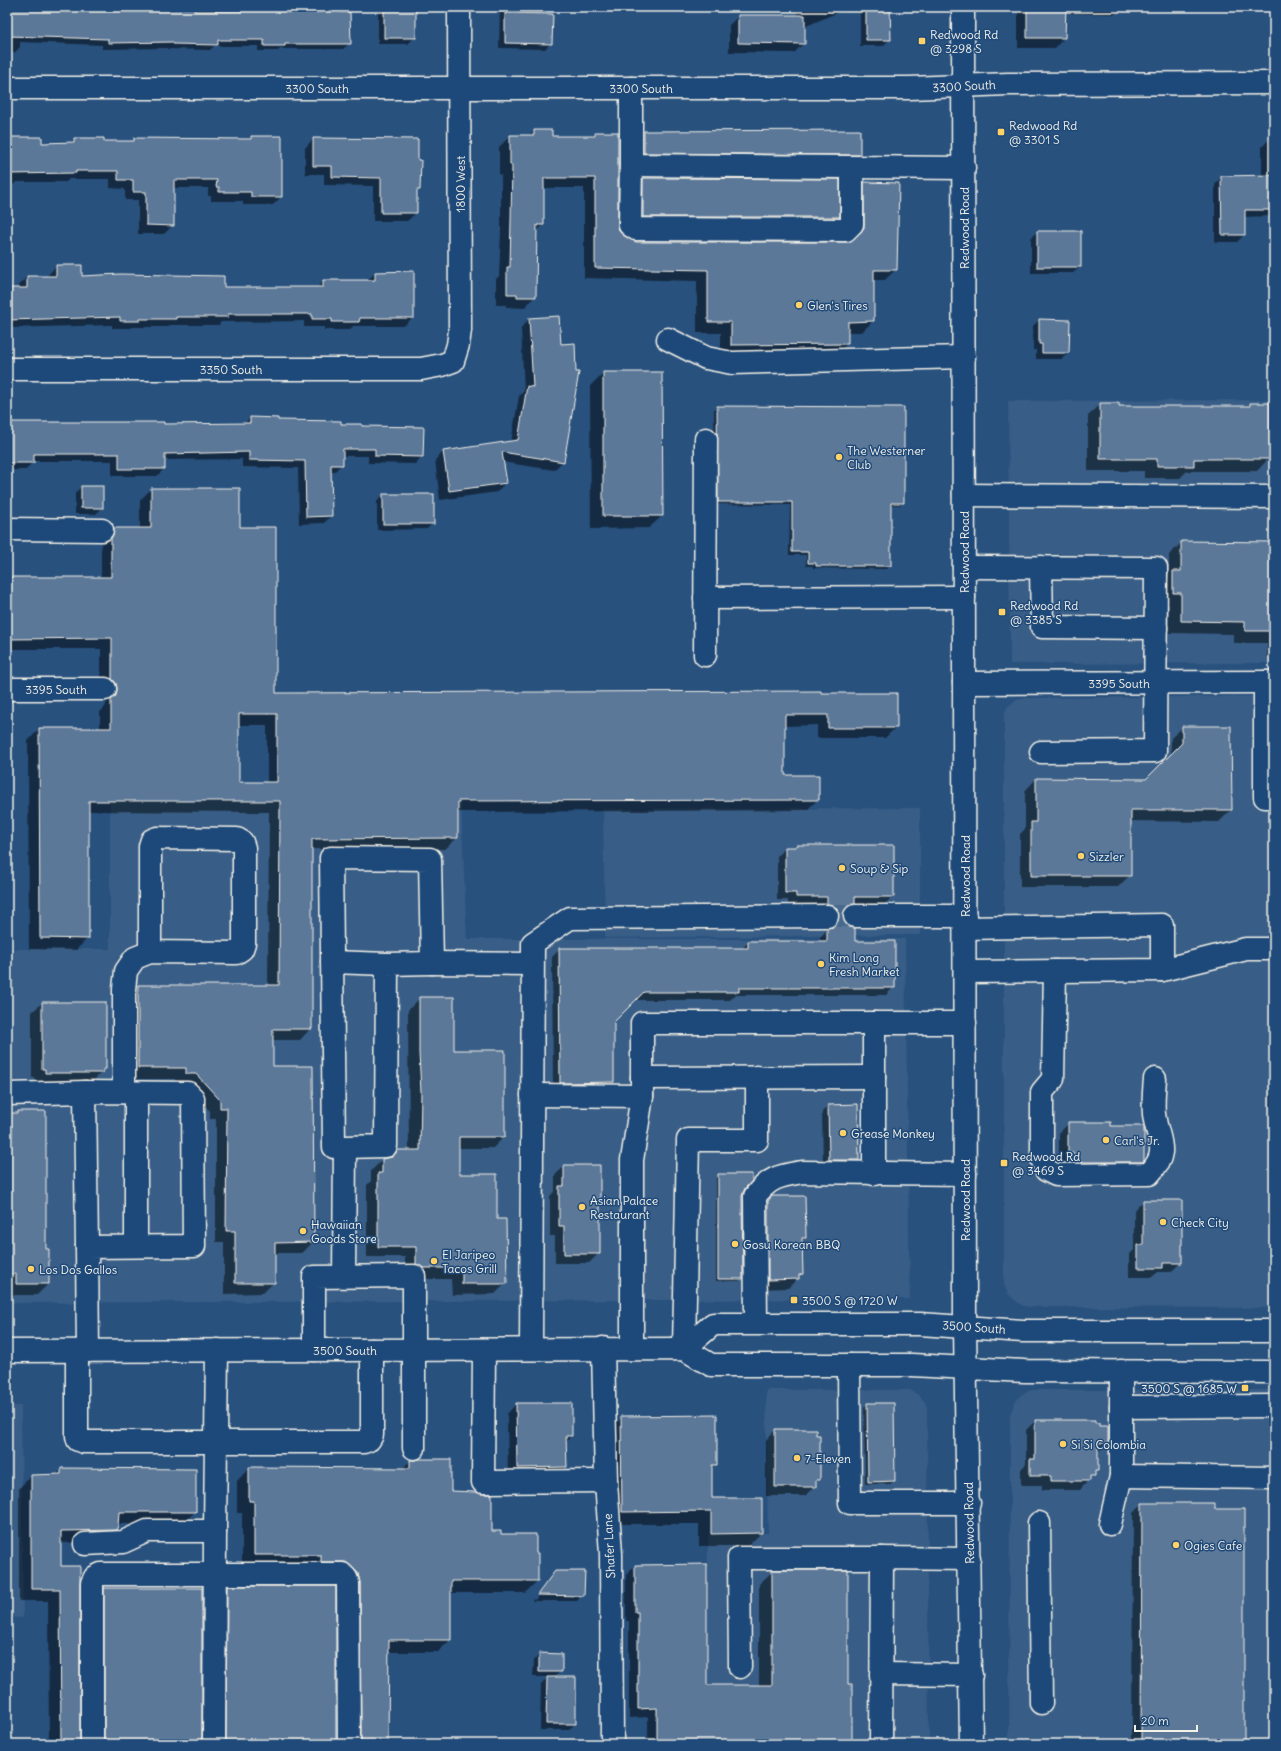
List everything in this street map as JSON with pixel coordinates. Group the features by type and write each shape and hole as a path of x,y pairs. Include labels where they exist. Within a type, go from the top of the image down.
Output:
{"main road":[{"name":"1800 West","path":"453,361 458,345 460,330 460,7"},
{"name":"Redwood Road","path":"963,7 965,1326 971,1744"},
{"name":"3300 South","path":"7,88 910,88 1008,84 1274,84"},
{"path":"631,88 630,225 636,229 846,230 852,224 852,168"},
{"path":"631,165 964,168"},
{"path":"668,339 706,358 732,363 964,357"},
{"name":"3350 South","path":"7,369 421,369 442,365 453,361"},
{"path":"705,655 706,439"},
{"path":"964,495 1274,497"},
{"path":"7,529 102,530"},
{"path":"964,567 1156,568 1155,750 1041,752"},
{"path":"1041,567 1042,627 1156,628"},
{"path":"705,598 964,597"},
{"path":"1270,682 1265,797 1274,797"},
{"name":"3395 South","path":"964,683 1270,682"},
{"name":"3395 South","path":"7,689 105,689"},
{"path":"136,1246 124,989 126,971 135,958 150,952 236,953 242,949 244,943 244,848 242,842 237,838 157,838 152,840 150,846 150,952"},
{"path":"387,964 386,1146 334,1147 331,858 430,859 432,963"},
{"path":"531,1349 533,943 570,918 827,916"},
{"path":"855,916 965,922 1162,925 1162,970"},
{"path":"965,972 1162,970 1246,949 1274,949"},
{"path":"332,962 387,964 532,964"},
{"path":"1055,971 1053,1079 1042,1092 1042,1159 1046,1170 1056,1175 1149,1174 1158,1165 1162,1154 1154,1113 1155,1079"},
{"path":"632,1348 632,1160 642,1087 642,1023 965,1023"},
{"path":"874,1023 874,1174"},
{"path":"532,1095 757,1077 874,1077"},
{"path":"757,1077 757,1140 688,1140 684,1349 711,1366 912,1366 1024,1371 1274,1372"},
{"path":"85,1092 87,1247 78,1440 83,1442 364,1442 369,1440 372,1435 372,1350"},
{"path":"7,1094 85,1092 188,1093 193,1098 194,1246 87,1247"},
{"path":"344,1276 345,1147"},
{"path":"756,1323 755,1196 764,1185 777,1176 802,1172 840,1174 965,1174"},
{"path":"314,1350 314,1277 414,1276 414,1448"},
{"name":"3500 South","path":"7,1351 484,1350 603,1348 684,1349 713,1324 756,1323 878,1323 1023,1330 1274,1331"},
{"name":"Shafer Lane","path":"603,1348 606,1480 611,1554 612,1744"},
{"path":"214,1744 214,1574 217,1350"},
{"path":"484,1350 483,1482 606,1480"},
{"path":"849,1366 850,1503 968,1503"},
{"path":"1110,1524 1121,1476 1121,1371"},
{"path":"1121,1407 1274,1406"},
{"path":"1121,1476 1274,1478"},
{"path":"1039,1523 1041,1703"},
{"path":"85,1544 123,1542 147,1531 215,1531"},
{"path":"740,1667 739,1558 969,1559"},
{"path":"881,1744 882,1558"},
{"path":"92,1744 92,1583 95,1577 100,1574 342,1574 348,1583 349,1744"},
{"path":"881,1674 971,1675"}],"shaded area":[{"path":"1274,400 1274,663 1010,664 1008,401"},
{"path":"1274,696 1274,1308 1023,1306 1008,1294 1004,1285 1004,715 1007,707 1016,700 1026,698"},
{"path":"110,802 461,802 467,939 905,939 910,1299 7,1303 7,949 110,949"},
{"path":"920,808 920,935 605,938 603,809"},
{"path":"766,1390 910,1390 917,1394 925,1402 927,1407 929,1744 705,1744 708,1535 768,1533"},
{"path":"1031,1390 1274,1390 1274,1744 1009,1744 1010,1414 1015,1402 1022,1394"},
{"path":"7,1406 21,1406 23,1618 7,1617"}],"building":[{"path":"7,7 195,7 195,11 242,11 242,7 275,7 285,8 285,12 318,12 318,7 340,7 340,12 350,12 351,44 285,44 285,46 264,46 264,40 218,40 218,45 173,44 173,42 108,43 108,39 7,36"},
{"path":"384,7 416,7 416,38 384,38"},
{"path":"866,7 890,7 891,40 866,40"},
{"path":"1027,7 1066,7 1065,38 1027,38"},
{"path":"505,13 553,14 552,44 505,43"},
{"path":"738,15 805,15 805,44 738,43"},
{"path":"534,130 552,130 552,136 595,136 595,132 618,132 618,225 619,231 623,235 636,242 850,242 864,228 864,182 899,183 897,270 874,270 874,321 848,322 848,344 731,345 731,322 708,322 708,270 595,268 595,178 544,178 544,225 537,225 536,297 517,297 517,294 507,294 507,267 510,267 511,220 512,165 510,165 510,135 534,135"},
{"path":"860,130 860,155 644,153 644,131"},
{"path":"251,136 282,136 282,197 251,197 251,192 219,192 219,187 216,187 217,180 174,180 174,226 146,225 146,192 133,192 133,180 118,180 118,171 7,174 7,137 42,137 42,143 74,142 74,138 104,138 104,141 134,141 134,138 251,139"},
{"path":"313,138 418,139 418,160 421,160 420,190 417,190 417,213 381,213 381,178 332,177 332,166 313,166"},
{"path":"1274,175 1274,210 1245,210 1245,235 1222,235 1221,176"},
{"path":"643,178 840,179 840,217 643,217"},
{"path":"1037,231 1081,231 1081,267 1037,267"},
{"path":"56,265 82,265 82,276 120,274 224,276 224,287 323,287 323,280 375,280 375,272 414,271 414,318 360,318 359,322 332,322 332,319 312,319 312,314 228,314 228,317 176,317 176,319 140,319 140,321 120,321 120,317 7,320 7,288 27,288 27,276 56,276"},
{"path":"559,316 561,344 575,343 576,372 579,372 564,462 502,452 507,483 449,491 443,451 518,440 527,386 533,387 529,318"},
{"path":"1039,319 1070,320 1069,353 1042,353 1042,344 1039,344"},
{"path":"603,372 662,372 663,516 603,516"},
{"path":"1100,403 1119,403 1119,406 1250,406 1250,403 1270,403 1270,459 1194,459 1194,466 1157,466 1157,459 1100,459"},
{"path":"717,406 904,407 904,503 891,503 891,566 816,566 816,563 808,563 808,552 792,552 792,502 718,502"},
{"path":"250,417 278,418 278,420 341,421 341,424 362,424 362,426 424,427 423,457 375,456 375,449 343,449 343,465 331,465 332,516 306,517 305,461 249,460 249,452 165,454 165,469 119,469 119,454 34,454 34,463 7,463 7,422 164,422 164,424 250,423"},
{"path":"81,486 103,486 103,508 81,508"},
{"path":"151,488 240,488 240,527 276,527 276,693 821,691 821,693 897,693 897,728 828,728 828,715 785,715 785,775 819,775 819,800 458,801 458,838 312,839 312,1029 273,1029 273,1066 313,1066 314,1242 275,1243 275,1283 235,1283 235,1231 226,1231 227,1108 220,1108 220,1100 196,1074 186,1074 186,1068 138,1068 138,985 279,985 280,801 89,801 89,939 40,938 39,728 111,728 111,700 116,696 117,689 116,683 112,679 112,638 7,639 7,577 111,577 111,538 114,528 151,528","holes":["239,714 277,714 277,782 239,782"]},
{"path":"383,494 434,494 434,524 383,524"},
{"path":"1181,541 1274,542 1274,631 1245,631 1245,622 1181,621 1181,593 1173,593 1173,571 1181,571"},
{"path":"1182,726 1231,726 1232,810 1131,810 1131,876 1031,876 1031,822 1036,822 1036,778 1146,779 1182,743"},
{"path":"796,845 894,845 894,897 855,897 855,904 849,905 844,909 843,916 844,922 848,927 855,928 855,941 895,941 895,988 739,988 739,992 644,992 614,1022 614,1082 560,1083 559,948 748,948 748,941 827,941 827,928 834,927 838,922 838,909 833,905 827,904 827,897 796,897 796,893 785,893 785,847 796,847"},
{"path":"419,997 454,997 454,1050 505,1050 505,1137 459,1137 459,1174 497,1174 497,1219 506,1219 507,1284 462,1284 462,1268 423,1268 416,1264 416,1247 378,1247 378,1173 382,1173 382,1159 392,1157 397,1150 420,1150 421,1092"},
{"path":"42,1002 106,1002 106,1069 103,1069 103,1073 45,1073 45,1069 42,1069"},
{"name":"Grease Monkey","path":"858,1104 859,1160 829,1160 828,1105"},
{"path":"18,1111 46,1111 46,1249 49,1249 49,1284 16,1284 16,1274 7,1274 7,1113 18,1113"},
{"name":"Carl's Jr.","path":"1068,1122 1111,1122 1111,1126 1144,1126 1143,1162 1073,1162 1074,1153 1068,1153"},
{"name":"Asian Palace Restaurant","path":"564,1165 600,1165 600,1254 564,1254 564,1226 559,1226 559,1186 564,1186"},
{"name":"Gosu Korean BBQ","path":"718,1174 752,1174 752,1181 745,1188 742,1196 743,1279 718,1279"},
{"path":"772,1196 805,1196 806,1238 802,1238 803,1274 799,1275 799,1279 768,1280 768,1201"},
{"name":"Check City","path":"1143,1200 1182,1200 1182,1263 1163,1263 1163,1268 1138,1268 1138,1245 1143,1245"},
{"path":"516,1403 572,1403 572,1436 566,1436 567,1467 517,1468"},
{"name":"7-Eleven","path":"867,1403 894,1403 895,1481 868,1482"},
{"path":"717,1415 717,1465 712,1465 712,1498 762,1498 762,1533 711,1534 711,1511 622,1512 621,1416"},
{"path":"1035,1420 1095,1420 1095,1423 1099,1423 1099,1426 1108,1426 1108,1443 1098,1443 1098,1471 1095,1471 1095,1476 1090,1476 1090,1481 1051,1481 1051,1476 1030,1476 1030,1459 1035,1459"},
{"name":"7-Eleven","path":"775,1429 816,1429 816,1435 820,1435 820,1480 816,1480 816,1487 775,1487"},
{"path":"451,1459 451,1491 492,1494 492,1531 501,1531 501,1534 536,1534 538,1581 451,1581 451,1640 389,1640 388,1744 361,1744 360,1583 358,1573 346,1562 321,1562 321,1555 254,1555 254,1501 249,1501 249,1467 410,1468 410,1460"},
{"path":"61,1468 196,1469 196,1512 119,1512 118,1526 116,1530 61,1531 61,1566 80,1566 80,1744 61,1744 60,1589 31,1589 31,1475 61,1474"},
{"path":"1142,1503 1214,1503 1214,1509 1244,1509 1244,1744 1141,1744"},
{"path":"707,1564 707,1685 772,1685 772,1570 848,1570 848,1684 852,1684 852,1744 657,1744 657,1708 638,1709 638,1612 635,1612 635,1565"},
{"path":"555,1571 585,1571 584,1596 537,1595"},
{"path":"227,1586 336,1586 336,1744 226,1744"},
{"path":"104,1588 202,1588 202,1744 104,1744"},
{"path":"539,1653 562,1654 562,1672 539,1672"},
{"path":"547,1677 576,1677 576,1724 546,1724"}],"tunnel":[{"path":"827,916 855,916"}],"place":[{"name":"Redwood Rd @ 3298 S","path":"922,41"},
{"name":"Redwood Rd @ 3301 S","path":"1001,132"},
{"name":"Glen's Tires","path":"799,305"},
{"name":"The Westerner Club","path":"839,457"},
{"name":"Redwood Rd @ 3385 S","path":"1002,612"},
{"name":"Sizzler","path":"1081,856"},
{"name":"Soup & Sip","path":"842,868"},
{"name":"Kim Long Fresh Market","path":"821,964"},
{"name":"Grease Monkey","path":"843,1133"},
{"name":"Carl's Jr.","path":"1106,1140"},
{"name":"Redwood Rd @ 3469 S","path":"1004,1163"},
{"name":"Asian Palace Restaurant","path":"582,1207"},
{"name":"Check City","path":"1163,1222"},
{"name":"Hawaiian Goods Store","path":"303,1231"},
{"name":"Gosu Korean BBQ","path":"735,1244"},
{"name":"El Jaripeo Tacos Grill","path":"434,1261"},
{"name":"Los Dos Gallos","path":"31,1269"},
{"name":"3500 S @ 1720 W","path":"794,1300"},
{"name":"3500 S @ 1685 W","path":"1245,1388"},
{"name":"Si Si Colombia","path":"1063,1444"},
{"name":"7-Eleven","path":"797,1458"},
{"name":"Ogies Cafe","path":"1176,1545"}]}
